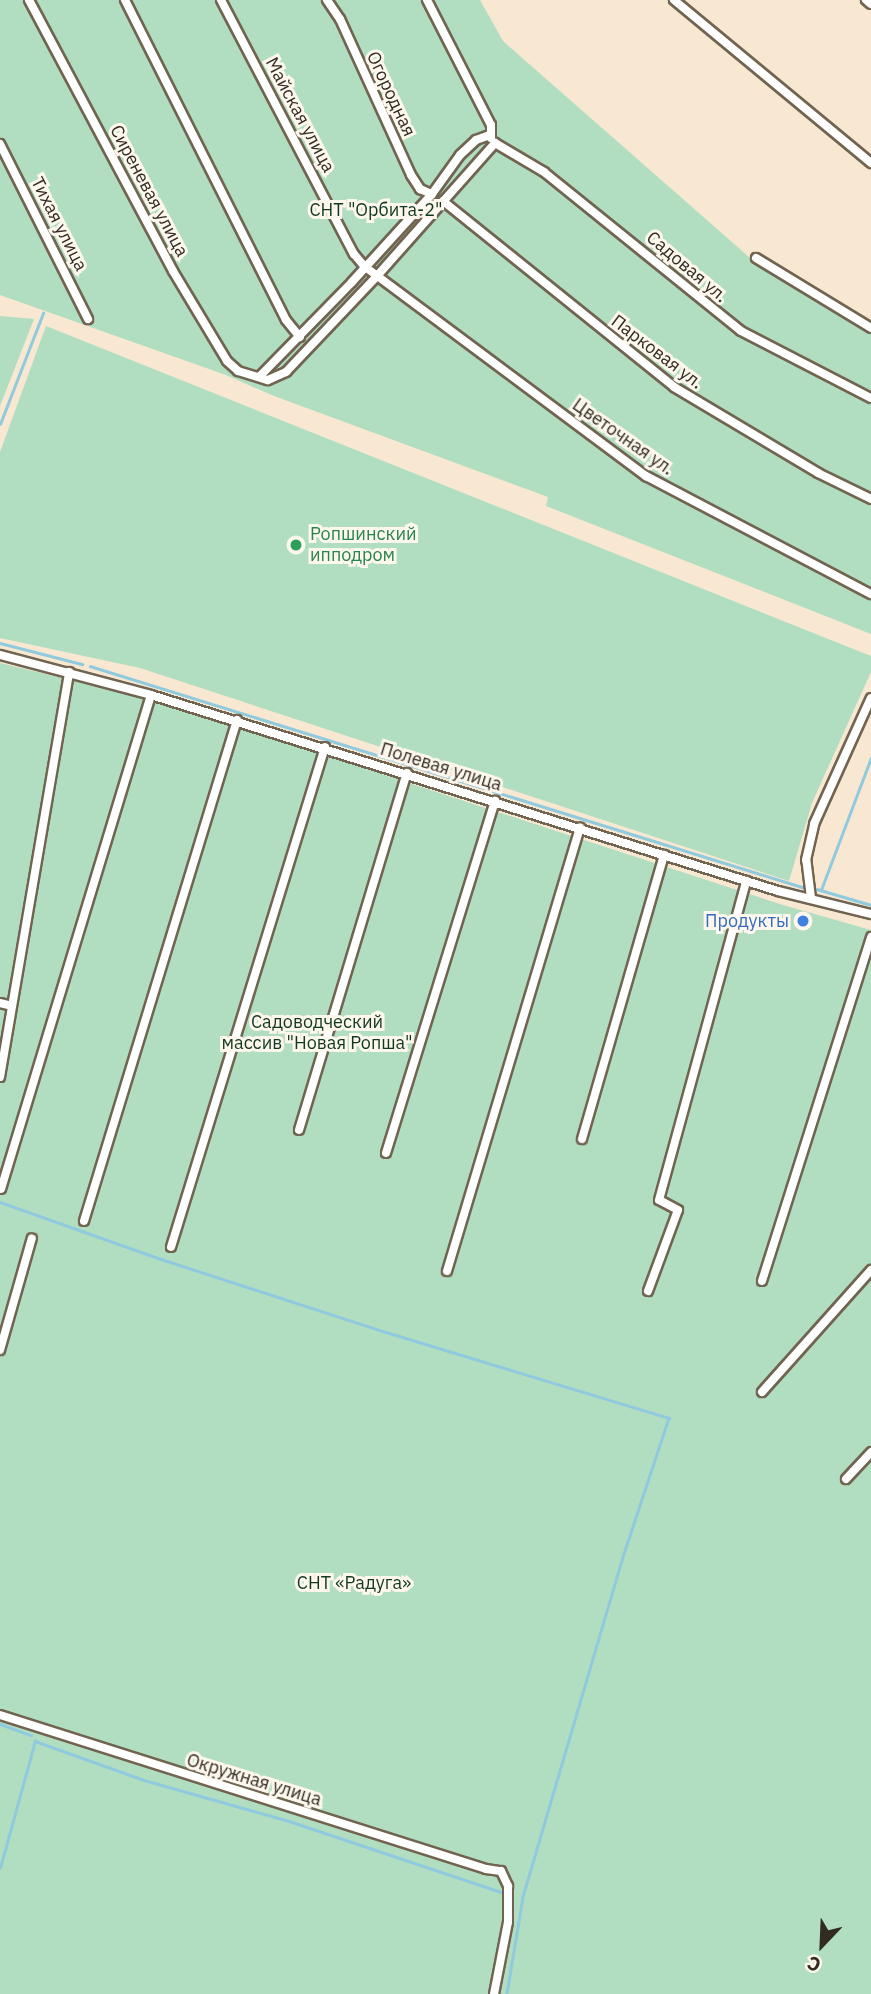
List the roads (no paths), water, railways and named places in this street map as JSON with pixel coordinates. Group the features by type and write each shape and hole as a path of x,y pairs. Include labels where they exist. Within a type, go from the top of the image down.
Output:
{"street":[{"name":"Сиреневая улица","path":"29,0 173,271 227,361 238,371 260,376"},
{"path":"125,0 286,320 300,337"},
{"name":"Майская улица","path":"221,0 354,254 377,276"},
{"name":"Огородная","path":"327,0 340,19 411,175 420,189 432,194"},
{"path":"427,0 491,125 493,139 377,276 286,372 268,380 260,376 300,337 432,194 460,155 476,140 493,139"},
{"path":"674,0 871,163"},
{"path":"866,0 871,4"},
{"name":"Садовая ул.","path":"493,139 544,172 741,331 871,398"},
{"name":"Тихая улица","path":"0,144 88,319"},
{"name":"Парковая ул.","path":"443,201 674,387 818,473 871,499"},
{"path":"756,258 871,328"},
{"name":"Цветочная ул.","path":"377,276 646,476 871,594"},
{"name":"Полевая улица","path":"0,655 237,720 746,881 871,914"},
{"path":"0,1077 69,672"},
{"path":"1,1189 151,695"},
{"path":"811,898 806,860 814,824 867,715 871,698"},
{"path":"84,1221 237,720"},
{"path":"171,1247 325,747"},
{"path":"299,1130 407,774"},
{"path":"386,1153 495,800"},
{"path":"447,1271 580,827"},
{"path":"582,1139 664,855"},
{"path":"648,1291 678,1210 659,1200 746,881"},
{"path":"762,1280 871,937"},
{"path":"0,1003 12,1006"},
{"path":"0,1350 32,1237"},
{"path":"762,1392 871,1270"},
{"path":"846,1479 871,1452"},
{"name":"Окружная улица","path":"0,1715 473,1865 500,1871 508,1886 509,1901 494,1994"}],"waterway":[{"path":"0,424 43,313"},
{"path":"0,643 82,664"},
{"path":"90,666 802,887"},
{"path":"821,890 871,758"},
{"path":"817,889 871,905"},
{"path":"0,1202 161,1259 386,1332 669,1418 623,1557 523,1897 507,1994"},
{"path":"0,1724 31,1735"},
{"path":"0,1868 35,1741 144,1780 292,1822 501,1892"}],"place":[{"name":"Ропшинский ипподром","path":"296,545"},
{"name":"Продукты","path":"803,921"}],"park label":[{"name":"СНТ \"Орбита-2\"","path":"376,210"},
{"name":"Садоводческий массив \"Новая Ропша\"","path":"317,1033"},
{"name":"СНТ «Радуга»","path":"354,1583"}]}
